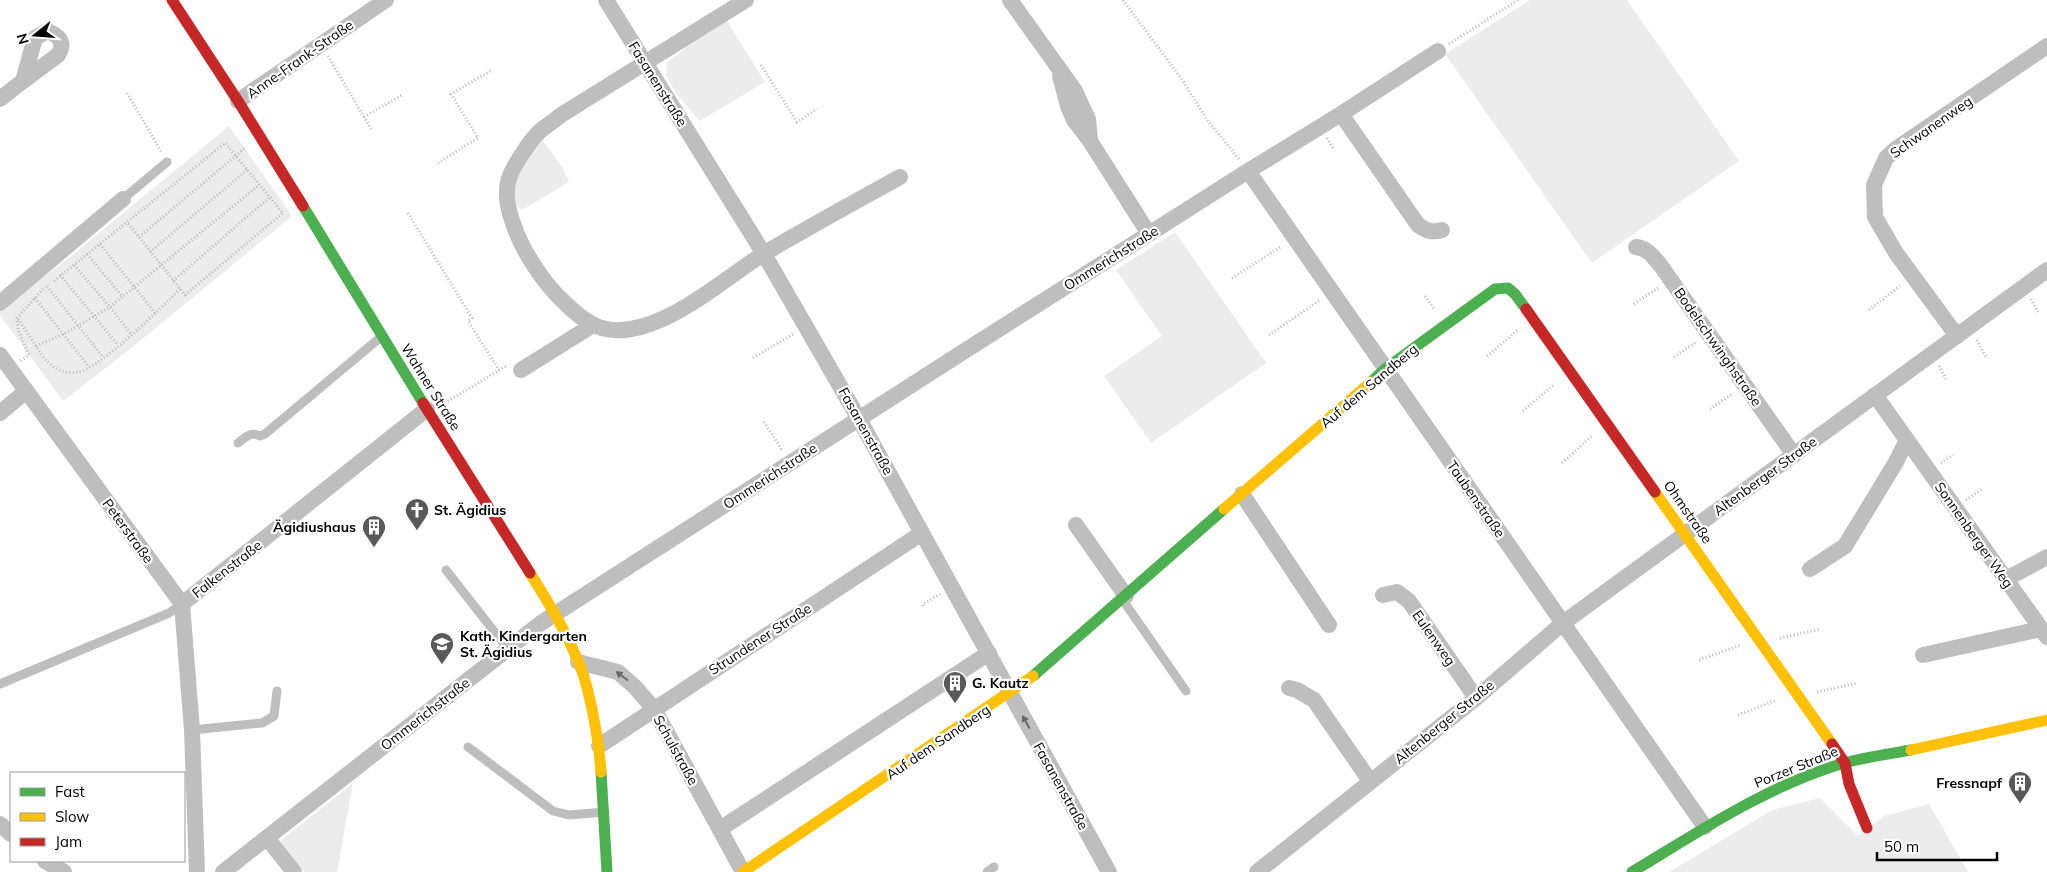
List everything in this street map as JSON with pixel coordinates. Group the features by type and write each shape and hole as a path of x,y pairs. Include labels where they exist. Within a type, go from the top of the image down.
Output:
{"street":[{"name":"Wahner Straße","path":"172,0 238,101 427,409 556,614 578,662 598,746 605,812 607,872"},
{"name":"Anne-Frank-Straße","path":"238,101 386,0"},
{"name":"Fasanenstraße","path":"606,0 764,254 806,326 1109,872"},
{"path":"746,0 561,115 538,133 513,169 508,182 507,206 514,228 540,274 558,297 574,312 593,325 621,330 638,328 672,314 764,254 900,177"},
{"path":"1010,0 1058,70 1076,91 1088,119 1090,141 1149,234"},
{"name":"Schwanenweg","path":"1957,336 1896,253 1875,217 1874,185 1886,158 1897,148 2047,46"},
{"name":"Ommerichstraße","path":"223,872 508,649 556,614 1438,51"},
{"path":"0,99 23,81"},
{"path":"1341,114 1418,225 1426,231 1434,233 1442,230"},
{"name":"Taubenstraße","path":"1248,171 1705,827"},
{"path":"0,304 123,199"},
{"name":"Bodelschwinghstraße","path":"1636,246 1643,247 1648,251 1670,280 1794,455"},
{"name":"Altenberger Straße","path":"1256,872 1476,698 1563,622 1686,535 2047,270"},
{"name":"Ohmstraße","path":"1502,286 1514,292 1845,763"},
{"name":"Auf dem Sandberg","path":"743,872 1025,683 1385,369 1489,292 1502,286"},
{"path":"521,370 593,325"},
{"name":"Peterstraße","path":"0,355 25,392 182,604"},
{"path":"0,413 25,392"},
{"name":"Sonnenberger Weg","path":"1875,395 2044,633 1923,655"},
{"name":"Falkenstraße","path":"182,604 427,409"},
{"path":"1810,569 1844,546 1896,462 1907,440"},
{"path":"1242,494 1329,624"},
{"path":"1076,525 1124,597"},
{"name":"Strundener Straße","path":"598,746 922,534"},
{"path":"2006,579 2047,557"},
{"name":"Eulenweg","path":"1383,595 1397,592 1409,601 1476,698"},
{"path":"182,604 192,730 197,872"},
{"path":"720,829 989,654"},
{"name":"Schulstraße","path":"578,662 618,672 635,687 654,709 743,872"},
{"path":"1288,688 1297,690 1314,700 1370,781"},
{"name":"Porzer Straße","path":"1632,872 1705,827 1759,798 1845,763 1957,741 2047,720"},
{"path":"1845,763 1849,784 1867,828"},
{"path":"0,824 10,833"},
{"path":"267,838 294,872"},
{"path":"47,862 64,872"}],"lane":[{"path":"123,199 166,160"},
{"path":"238,443 250,434 255,433 260,436 265,434 382,336"},
{"path":"446,570 508,649"},
{"path":"1124,597 1186,691"},
{"name":"Falkenstraße","path":"0,684 169,613 182,604"},
{"path":"192,730 262,724 274,716 277,690"},
{"path":"468,747 553,811 569,815 605,812"}],"path":[{"path":"1123,0 1160,53 1181,78 1227,146"},
{"path":"1438,51 1518,0"},
{"path":"321,44 371,129"},
{"path":"761,65 797,122 818,109"},
{"path":"438,163 478,138 451,94 492,70"},
{"path":"127,93 166,160"},
{"path":"364,117 402,95"},
{"path":"29,355 18,330 17,318 35,298 60,275 224,143 259,185 271,196 283,213 185,295 127,222"},
{"path":"139,237 236,156"},
{"path":"150,252 247,170"},
{"path":"36,346 80,326 110,306 259,185"},
{"path":"173,281 271,196"},
{"path":"408,213 472,318 468,320 498,370"},
{"path":"1232,278 1294,238"},
{"path":"100,244 156,313"},
{"path":"87,254 122,296"},
{"path":"74,265 110,306 131,334"},
{"path":"60,275 118,345"},
{"path":"1869,310 1913,276"},
{"path":"1634,304 1670,280"},
{"path":"47,286 103,357"},
{"path":"17,318 45,361 66,372 79,372 89,367 118,345 156,313 180,289"},
{"path":"1269,335 1332,292"},
{"path":"35,298 89,367"},
{"path":"1487,356 1532,318"},
{"path":"752,358 760,356 806,326"},
{"path":"1674,357 1708,334"},
{"path":"1523,411 1570,371"},
{"path":"1710,410 1746,385"},
{"path":"764,422 771,430 790,463"},
{"path":"1562,464 1606,423"},
{"path":"924,606 922,604 952,588"},
{"path":"1699,660 1760,641 1821,629"},
{"path":"1738,715 1798,695 1858,683"}],"shaded area":[{"path":"1530,0 1627,0 1739,161 1592,263 1445,54"},
{"path":"727,21 765,82 700,121 675,92 666,75 667,62 689,45"},
{"path":"229,126 292,216 129,350 63,401 0,315 0,310 71,256"},
{"path":"540,136 562,167 569,182 522,210 515,205 513,182"},
{"path":"1175,232 1266,363 1151,443 1104,376 1162,336 1116,270"},
{"path":"353,783 337,872 304,872 280,841"},
{"path":"1820,798 1858,836 1884,816 1929,804 1968,872 1669,872 1772,810"}],"traffic: fast":[{"path":"303,206 423,403"},
{"path":"1371,382 1385,369 1495,289 1508,288 1526,309"},
{"path":"1033,676 1224,509"},
{"path":"1632,872 1735,811 1788,784 1844,763 1911,750"},
{"path":"601,772 607,872"}],"traffic: slow":[{"path":"1224,509 1371,382"},
{"path":"1655,492 1832,744"},
{"path":"530,573 566,635 583,674 595,723 601,772"},
{"path":"743,872 1033,676"},
{"path":"1911,750 2047,720"}],"traffic: jam":[{"path":"172,0 303,206"},
{"path":"1526,309 1655,492"},
{"path":"423,403 530,573"},
{"path":"1832,744 1845,763 1849,784 1867,828"}],"place":[{"name":"St. Ägidius","path":"417,531"},
{"name":"Ägidiushaus","path":"374,548"},
{"name":"Kath. Kindergarten St. Ägidius","path":"442,665"},
{"name":"G. Kautz","path":"955,704"},
{"name":"Fressnapf","path":"2020,804"}]}
